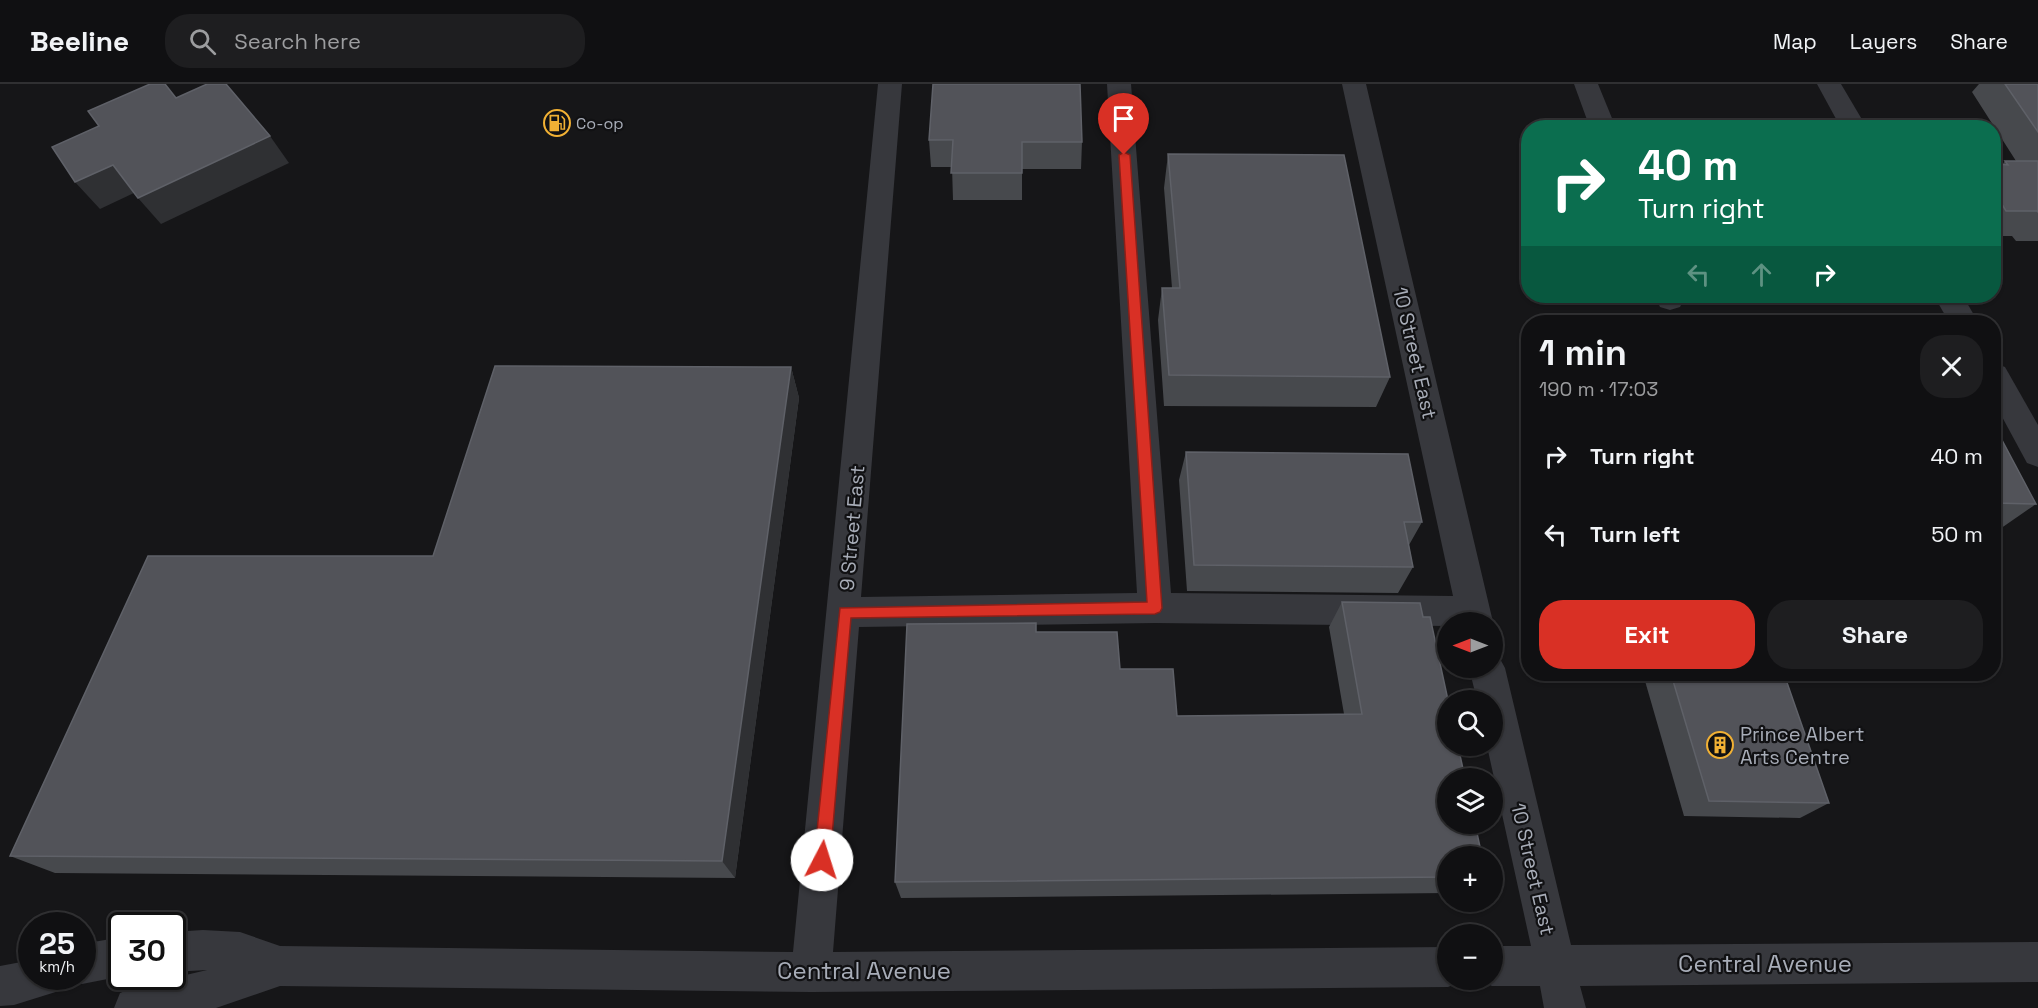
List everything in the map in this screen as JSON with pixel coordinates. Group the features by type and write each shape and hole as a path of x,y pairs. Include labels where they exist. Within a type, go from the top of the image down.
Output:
{"street":[{"name":"9 Street East","path":"811,972 845,612 890,84"},
{"path":"1119,84 1155,608"},
{"name":"10 Street East","path":"1354,84 1474,612"},
{"path":"1586,84 1600,120"},
{"path":"1829,84 1849,120"},
{"path":"2001,388 2038,454"},
{"path":"845,612 1155,608 1437,616"},
{"name":"10 Street East","path":"1489,678 1565,1008"},
{"name":"Central Avenue","path":"186,951 240,952 280,966 811,972 1437,967"},
{"name":"Central Avenue","path":"1503,966 2038,962"},
{"name":"Central Avenue","path":"135,1008 197,994 280,966"},
{"path":"0,986 18,984"}],"building":[{"path":"150,84 165,84 176,98 207,84 226,84 270,136 138,198 113,165 75,182 52,147 99,126 88,111"},
{"path":"933,84 1080,84 1082,142 1022,142 1022,173 951,173 953,140 929,140"},
{"path":"2005,84 2038,84 2038,132"},
{"path":"1168,154 1344,155 1390,377 1169,375 1162,288 1180,288"},
{"path":"2005,161 2038,161 2038,212 2006,211 2001,203 2001,164 2008,165"},
{"path":"495,366 791,367 722,861 10,856 148,556 433,556"},
{"path":"2001,438 2036,504 2001,503"},
{"path":"1186,452 1408,454 1422,522 1404,522 1413,567 1194,565"},
{"path":"1342,602 1420,603 1423,617 1430,617 1437,649 1437,678 1443,678 1446,690 1437,690 1437,756 1460,756 1463,768 1437,768 1437,834 1477,834 1480,846 1437,846 1437,877 895,882 907,624 1036,623 1036,632 1117,632 1120,669 1173,669 1177,716 1362,714"},
{"name":"Prince Albert Arts Centre","path":"1673,681 1786,681 1829,803 1709,801"}],"place":[{"name":"Co-op","path":"557,123"},
{"name":"Prince Albert Arts Centre","path":"1720,745"}],"route":[{"path":"822,860 845,612 1155,608 1124,155"}]}
